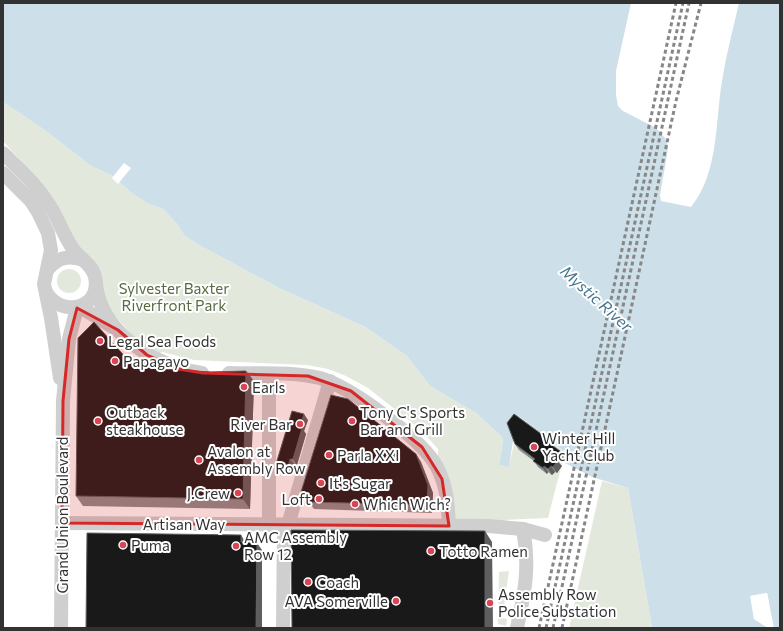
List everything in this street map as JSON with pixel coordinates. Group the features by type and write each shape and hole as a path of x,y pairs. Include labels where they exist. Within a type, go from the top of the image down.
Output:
{"street":[{"path":"3,153 42,194 54,213 72,248 93,270 97,295 102,308 118,330"},
{"path":"3,173 31,201 44,222 50,241 51,250 48,269 45,276 46,292 50,299 62,307 78,307 118,330 147,355 179,369 203,373 299,374 330,382 350,391 413,439 430,457 446,489 449,526"},
{"path":"48,269 54,263 68,257 83,260"},
{"name":"Grand Union Boulevard","path":"61,628 63,401 69,339 78,307 91,298 96,284"},
{"name":"Grand Union Boulevard","path":"46,292 63,401"},
{"path":"268,374 269,525"},
{"path":"283,628 286,525 330,382"},
{"name":"Artisan Way","path":"62,523 489,526 523,529 545,535"},
{"path":"517,628 528,559 523,529"}],"highlighted area":[{"path":"77,308 118,330 147,355 179,369 203,373 308,376 351,391 422,447 442,479 449,526 62,523 63,401 69,339"}],"green space":[{"name":"Sylvester Baxter Riverfront Park","path":"3,102 46,131 91,166 111,175 134,195 149,204 163,209 177,224 184,235 199,245 279,288 365,327 407,356 430,386 476,413 501,436 503,441 499,465 509,466 520,417 565,452 548,518 503,520 455,519 438,459 438,449 421,430 411,422 368,388 346,376 328,369 307,365 194,360 162,352 157,354 132,335 108,308 47,190 3,141"},
{"path":"69,269 78,272 81,281 78,290 69,293 60,290 57,281 60,272"},
{"path":"602,481 628,488 652,628 569,628"},
{"path":"509,571 502,618 507,619 506,626 498,624 499,572"}],"water":[{"name":"Mystic River","path":"3,3 631,3 616,71 616,95 618,106 623,111 656,128 665,138 668,146 660,195 661,201 691,207 707,178 711,163 724,71 739,3 780,3 780,628 774,628 767,593 751,596 754,619 768,628 652,628 628,488 592,477 563,462 565,452 520,417 513,441 509,467 499,465 503,441 501,436 476,413 430,386 407,356 365,327 279,288 199,245 184,235 177,224 163,209 149,204 134,195 111,175 91,166 46,131 3,102"}],"pier":[{"path":"124,163 131,168 118,184 112,178"},
{"path":"767,593 769,602 767,604 766,596 753,598 756,618 770,628 754,619 750,596"}],"building":[{"name":"Avalon at Assembly Row","path":"94,322 129,361 150,363 162,367 162,369 211,372 246,371 243,499 76,496 78,338"},
{"path":"331,395 348,399 416,454 428,485 427,505 309,502 301,492"},
{"path":"292,411 304,414 300,427 302,428 293,459 290,459 288,467 276,464"},
{"name":"Winter Hill Yacht Club","path":"514,414 544,436 542,438 560,451 554,458 558,460 553,467 551,466 548,469 544,466 543,468 533,461 535,459 515,444 507,423"},
{"name":"AVA Somerville","path":"291,530 485,531 485,628 292,628"},
{"path":"87,533 241,535 241,542 257,543 256,628 86,628"}],"railway":[{"path":"539,628 676,3"},
{"path":"546,628 683,3"},
{"path":"553,628 689,3"},
{"path":"562,628 676,101 701,3"}],"place":[{"name":"Legal Sea Foods","path":"100,341"},
{"name":"Papagayo","path":"115,361"},
{"name":"Earls","path":"244,387"},
{"name":"Outback steakhouse","path":"98,421"},
{"name":"Tony C's Sports Bar and Grill","path":"352,421"},
{"name":"River Bar","path":"300,424"},
{"name":"Winter Hill Yacht Club","path":"534,447"},
{"name":"Parla XXI","path":"329,455"},
{"name":"Avalon at Assembly Row","path":"199,460"},
{"name":"It's Sugar","path":"321,483"},
{"name":"J.Crew","path":"238,493"},
{"name":"Loft","path":"319,499"},
{"name":"Which Wich?","path":"355,504"},
{"name":"Puma","path":"123,545"},
{"name":"AMC Assembly Row 12","path":"236,546"},
{"name":"Totto Ramen","path":"431,551"},
{"name":"Coach","path":"308,582"},
{"name":"AVA Somerville","path":"396,601"},
{"name":"Assembly Row Police Substation","path":"490,603"}]}
